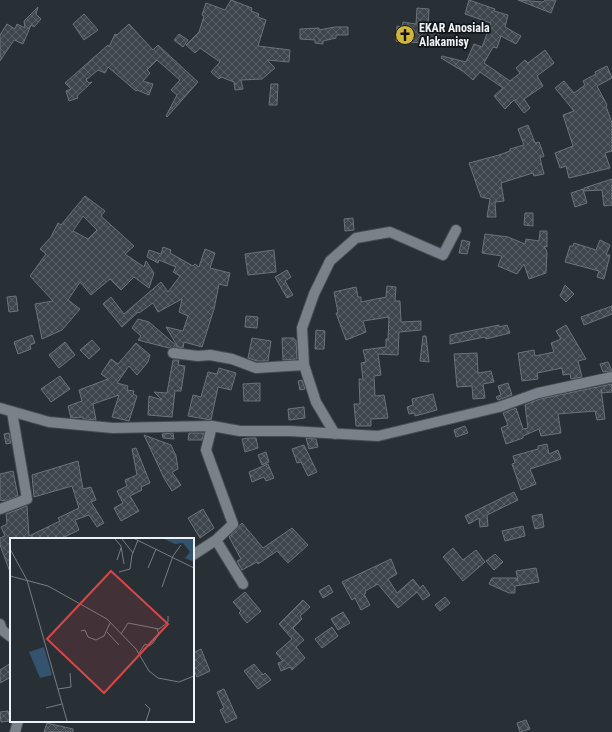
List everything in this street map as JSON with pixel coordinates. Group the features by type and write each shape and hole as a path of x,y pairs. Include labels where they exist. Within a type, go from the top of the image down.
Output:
{"street":[{"path":"335,434 316,402 304,365 302,328 314,294 330,261 356,238 390,232 443,255 456,230"},
{"path":"173,353 198,356 210,355 232,359 256,368 304,365"},
{"path":"0,408 49,422 113,428 212,426 240,431 378,436 499,407 538,393 612,377"},
{"path":"0,509 27,499 12,412"},
{"path":"194,554 216,540 234,524 206,450 212,426"},
{"path":"216,540 244,584"},
{"path":"0,624 2,630 10,636"},
{"path":"15,732 18,722"}],"building":[{"path":"231,0 252,8 251,11 259,14 258,17 266,20 258,46 290,50 289,62 267,60 275,68 262,79 241,80 243,89 235,90 234,82 221,77 219,79 211,72 220,62 200,48 195,53 186,45 199,32 206,3 225,10"},
{"path":"469,0 495,9 494,11 508,15 505,27 521,36 516,44 501,36 497,48 493,47 484,63 510,81 520,73 516,68 525,60 528,63 545,50 554,63 537,76 543,86 524,99 530,108 524,113 514,100 505,109 494,96 503,88 480,72 473,80 464,72 441,58 442,56 466,62 474,44 482,47 491,23 465,14"},
{"path":"518,0 543,2 545,0 556,0 551,13"},
{"path":"38,7 36,14 41,19 34,27 31,25 23,44 14,40 0,61 0,35 7,24 15,29 17,24 25,28 24,21"},
{"path":"417,8 429,9 428,28 439,29 437,44 396,41 397,26 402,27 403,22 416,24"},
{"path":"84,14 98,30 84,40 73,24"},
{"path":"129,24 153,50 158,45 198,82 167,117 166,116 177,95 171,90 180,80 157,60 147,70 150,73 143,81 153,84 149,95 137,90 136,91 108,67 105,73 98,70 86,80 89,83 92,82 77,96 78,98 69,101 66,91 71,89 65,83 108,45 109,47 115,34 117,35"},
{"path":"335,27 348,27 348,35 336,35 336,38 323,41 323,44 315,43 315,40 300,39 300,29 319,28 319,30"},
{"path":"179,34 188,40 183,47 174,40"},
{"path":"607,66 612,78 597,86 607,105 606,106 612,123 612,151 605,153 610,168 569,178 566,166 560,168 555,153 573,146 563,115 574,111 555,88 564,81 574,93 585,85 583,81 596,74 595,72"},
{"path":"271,84 278,84 277,105 269,105"},
{"path":"528,125 535,143 539,142 544,156 540,158 544,174 534,176 533,173 501,183 504,201 495,202 496,217 487,217 490,199 481,197 469,163 499,155 510,151 510,149 524,145 518,129"},
{"path":"612,179 612,205 604,206 602,190 584,191 584,188"},
{"path":"583,189 587,203 575,207 571,193"},
{"path":"85,196 105,211 101,216 134,246 125,254 144,267 146,261 154,273 149,288 134,277 121,290 110,279 91,295 80,282 68,300 80,309 62,330 42,339 35,304 53,301 30,276 46,254 40,249 51,237 58,223 61,225","holes":["83,216 97,230 88,239 73,231"]},
{"path":"525,213 533,213 533,226 524,225"},
{"path":"353,218 354,230 345,231 344,219"},
{"path":"540,231 547,231 547,247 544,246 547,252 546,273 529,279 524,264 517,274 498,266 502,256 482,253 485,234 508,237 525,244 526,239 539,241"},
{"path":"462,240 470,242 467,254 459,253"},
{"path":"600,240 610,245 606,255 610,255 604,279 597,277 599,271 565,262 570,246 573,246 574,243 596,250"},
{"path":"163,247 171,250 170,253 193,266 195,264 199,267 205,249 215,253 210,268 230,273 227,286 219,284 214,309 202,347 184,342 183,348 178,347 166,327 183,331 188,316 179,312 182,299 158,312 153,303 139,313 138,312 122,327 103,304 111,297 124,314 161,282 168,292 180,276 173,272 176,267 159,260 158,263 147,257 149,250 161,254"},
{"path":"274,250 276,272 248,275 245,254"},
{"path":"287,270 291,277 285,281 293,295 287,298 275,277"},
{"path":"565,285 574,294 566,302 560,296"},
{"path":"387,286 396,287 395,301 400,301 401,322 421,321 421,330 399,332 398,355 378,354 381,375 374,376 375,396 384,395 388,418 371,419 371,426 356,426 354,404 360,404 359,379 363,379 361,363 366,362 363,350 386,347 389,317 363,321 366,332 346,340 336,313 338,313 334,292 356,287 358,297 361,297 361,302 386,297"},
{"path":"16,296 18,311 9,312 7,297"},
{"path":"612,306 612,314 584,325 581,317"},
{"path":"246,316 258,317 257,328 245,327"},
{"path":"138,319 149,322 178,347 169,348 138,340 141,336 132,328"},
{"path":"499,325 499,327 507,325 510,333 486,339 485,337 450,344 450,335"},
{"path":"566,325 586,359 578,361 582,377 571,379 570,374 563,375 562,368 537,373 538,379 522,381 518,353 534,350 535,356 554,352 551,343 561,339 556,331"},
{"path":"316,330 325,331 324,349 315,349"},
{"path":"32,335 35,343 30,345 31,349 18,354 14,342"},
{"path":"423,336 426,336 429,362 420,361"},
{"path":"252,338 271,341 268,361 257,361 248,358"},
{"path":"282,338 294,338 294,340 296,340 297,359 283,360"},
{"path":"92,340 100,349 89,359 80,350"},
{"path":"65,342 75,355 59,368 49,355"},
{"path":"136,343 150,355 148,362 137,375 129,366 117,383 128,386 127,390 134,391 133,394 137,396 129,421 112,417 119,395 93,404 96,420 83,419 83,417 71,418 68,406 82,401 79,390 108,379 101,374 111,359 118,364"},
{"path":"477,353 478,373 491,371 494,382 483,384 485,398 473,399 472,386 457,387 454,354"},
{"path":"173,360 179,360 178,365 185,366 181,391 175,391 172,417 148,415 149,396 162,400 154,392 167,393"},
{"path":"608,362 612,371 603,372 600,364"},
{"path":"219,368 236,373 231,390 218,387 211,420 188,416 193,395 201,397 208,372 217,374"},
{"path":"60,376 70,389 51,402 41,389"},
{"path":"302,380 305,389 300,390 298,381"},
{"path":"260,383 260,401 244,401 243,384"},
{"path":"508,383 512,395 498,400 496,397 501,395 498,386"},
{"path":"612,384 612,392 602,393 601,389 605,419 597,420 595,411 558,414 561,433 541,436 539,429 523,436 523,438 506,444 501,428 508,425 503,413 516,408 523,429 528,428 525,405 540,399"},
{"path":"433,394 437,410 415,416 415,413 409,414 407,407 413,405 412,399"},
{"path":"304,407 305,418 289,420 288,409"},
{"path":"465,426 468,433 456,437 454,430"},
{"path":"9,433 11,443 6,444 4,434"},
{"path":"173,433 174,439 163,438 162,434"},
{"path":"189,433 204,433 202,440 188,440"},
{"path":"144,435 171,445 176,456 178,469 172,472 181,485 172,491 164,478"},
{"path":"256,438 258,448 245,452 242,439"},
{"path":"306,438 316,439 318,447 309,449"},
{"path":"547,444 549,454 558,450 561,459 530,469 536,484 521,490 512,464 515,463 513,456 538,449 538,446"},
{"path":"304,445 317,472 308,476 301,462 297,463 292,449"},
{"path":"136,448 150,483 141,487 142,490 130,496 139,511 121,521 114,508 123,503 117,491 127,486 125,480 137,475 132,449"},
{"path":"266,452 269,462 262,465 258,455"},
{"path":"78,461 83,489 91,487 96,500 91,502 104,523 97,527 89,515 75,520 79,530 62,538 10,538 10,572 0,545 0,538 5,536 1,527 7,524 6,514 27,506 29,536 60,521 58,518 79,508 72,486 34,497 32,475"},
{"path":"268,464 274,478 266,481 264,477 252,482 249,472"},
{"path":"13,471 18,496 4,501 0,500 0,474"},
{"path":"514,492 518,500 487,515 488,526 480,527 479,518 469,524 465,516"},
{"path":"203,509 214,528 200,538 188,518"},
{"path":"542,514 544,527 535,529 532,516"},
{"path":"242,523 263,548 292,528 308,545 288,563 277,551 258,564 257,562 242,570 237,561 241,559 229,537"},
{"path":"523,526 525,536 505,541 502,531"},
{"path":"453,548 463,560 476,550 485,562 463,581 443,557"},
{"path":"495,554 503,562 494,570 486,561"},
{"path":"391,559 397,574 388,579 397,593 413,579 420,588 423,585 430,595 423,600 417,592 398,608 378,584 365,591 366,593 364,594 370,605 361,610 355,598 352,600 342,582"},
{"path":"536,568 539,582 515,586 515,593 509,593 489,584 492,578 516,578 518,581 516,571"},
{"path":"329,585 333,592 323,598 319,591"},
{"path":"245,592 261,611 247,623 239,613 241,611 233,602"},
{"path":"445,597 450,603 440,611 435,605"},
{"path":"303,600 310,607 300,616 302,619 293,628 304,640 296,647 305,658 292,670 290,667 281,671 278,663 283,661 276,653 292,639 279,624"},
{"path":"343,612 350,623 338,630 331,619"},
{"path":"332,627 338,636 322,648 315,639"},
{"path":"201,649 210,671 197,677 194,670 194,652"},
{"path":"10,664 10,678 0,683 0,670"},
{"path":"254,664 263,675 265,673 271,680 258,689 244,671"},
{"path":"224,689 237,718 226,723 220,710 224,708 217,692"},
{"path":"8,711 10,721 1,722 0,712"},
{"path":"526,720 530,729 520,732 517,723"},
{"path":"47,723 73,729 73,732 44,732"}],"place":[{"name":"EKAR Anosiala Alakamisy","path":"405,35"}]}
